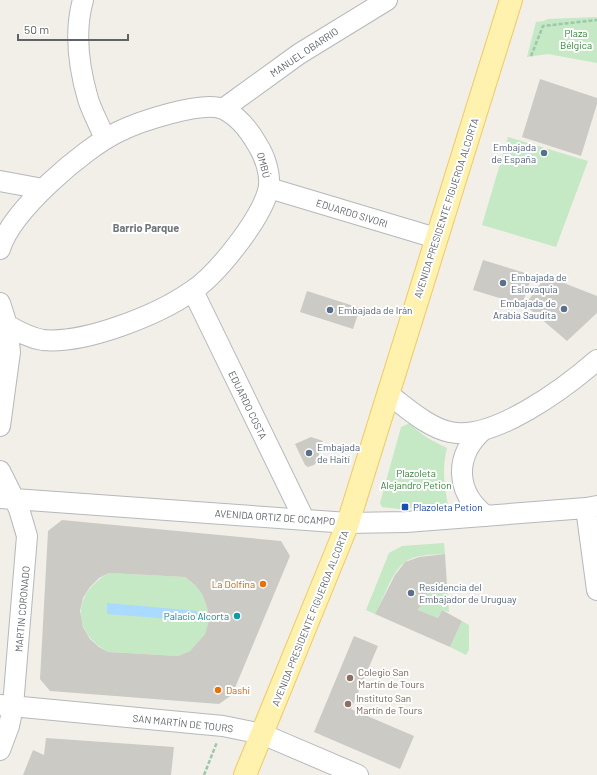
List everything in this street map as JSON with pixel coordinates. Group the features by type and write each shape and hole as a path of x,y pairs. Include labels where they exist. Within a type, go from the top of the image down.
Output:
{"main road":[{"name":"AVENIDA PRESIDENTE FIGUEROA ALCORTA","path":"245,775 348,523 511,0"}],"street":[{"path":"83,0 78,34 80,63 88,100 105,139"},
{"name":"MANUEL OBARRIO","path":"223,109 299,54 387,0"},
{"path":"0,249 8,231 24,209 85,153 105,139 140,123 172,114 200,107 211,106 223,109"},
{"name":"OMBÚ","path":"7,326 41,340 72,339 96,334 160,309 193,291 212,274 256,217 266,199 269,188 266,165 259,146 239,121 223,109"},
{"path":"0,181 43,190"},
{"name":"EDUARDO SIVORI","path":"269,188 436,238"},
{"name":"EDUARDO COSTA","path":"193,291 304,519"},
{"path":"0,304 7,326 10,352 0,426"},
{"path":"388,394 439,429 451,433 483,430 539,404 574,381 597,360"},
{"path":"483,430 470,444 464,458 462,473 466,493 478,510 486,516"},
{"name":"MARTIN CORONADO","path":"0,471 7,499 24,521 28,543 7,705 9,726 0,750"},
{"name":"AVENIDA ORTIZ DE OCAMPO","path":"7,499 348,523 406,522 592,507"},
{"path":"592,507 597,590"},
{"name":"SAN MARTÍN DE TOURS","path":"7,705 223,726 262,734 358,775"}],"path":[{"path":"531,56 543,26 597,20"},
{"path":"204,775 223,726"}],"green space":[{"name":"Plaza Bélgica","path":"597,17 597,63 548,54 527,57 536,22 548,19"},
{"path":"508,137 588,161 556,247 482,225"},
{"name":"Plazoleta Alejandro Petion","path":"410,423 422,434 447,448 444,463 444,476 448,505 399,509 382,507 380,503 401,427"},
{"path":"444,543 445,554 419,556 409,559 400,566 375,614 366,610 389,553 402,546"},
{"path":"109,573 185,577 195,585 202,594 207,607 209,620 205,634 190,651 178,656 108,652 96,644 87,634 82,623 81,612 83,602 88,591 97,581"},
{"path":"447,586 449,612 442,610 438,618 418,610 431,587"},
{"path":"462,621 469,625 469,650 466,655 450,647"}],"water":[{"path":"107,603 197,611 197,621 107,614"}],"building":[{"path":"540,79 597,98 597,104 581,156 522,137"},
{"name":"Embajada de Eslovaquia","path":"483,260 532,275 522,305 473,290"},
{"name":"Embajada de Arabia Saudita","path":"546,276 597,296 597,313 567,341 525,305"},
{"name":"Embajada de Irán","path":"307,291 360,308 353,329 300,312"},
{"name":"Embajada de Haití","path":"311,437 323,441 317,461 314,465 308,467 305,465 295,444"},
{"name":"Palacio Alcorta","path":"62,520 281,541 290,556 232,695 219,704 50,691 40,679 48,531","holes":["109,573 185,577 195,585 202,594 207,607 209,620 205,634 190,651 178,656 108,652 99,647 90,639 83,627 80,611 83,598 90,587 99,578"]},
{"path":"445,554 447,586 431,587 418,610 438,618 442,610 462,621 450,647 375,614 395,575 405,562 419,557"},
{"name":"Colegio San Martín de Tours","path":"354,636 378,646 351,709 414,736 400,769 314,732"},
{"path":"46,738 174,747 171,775 23,775 33,750 44,755"}],"place":[{"name":"Embajada de España","path":"544,153"},
{"name":"Embajada de Eslovaquia","path":"503,283"},
{"name":"Embajada de Arabia Saudita","path":"564,309"},
{"name":"Embajada de Irán","path":"330,310"},
{"name":"Embajada de Haití","path":"309,453"},
{"name":"Plazoleta Petion","path":"405,507"},
{"name":"La Dolfina","path":"263,584"},
{"name":"Residencia del Embajador de Uruguay","path":"411,593"},
{"name":"Palacio Alcorta","path":"237,616"},
{"name":"Colegio San Martín de Tours","path":"350,678"},
{"name":"Dashi","path":"218,690"},
{"name":"Instituto San Martín de Tours","path":"348,704"}],"district":[{"name":"Barrio Parque","path":"146,228"}]}
